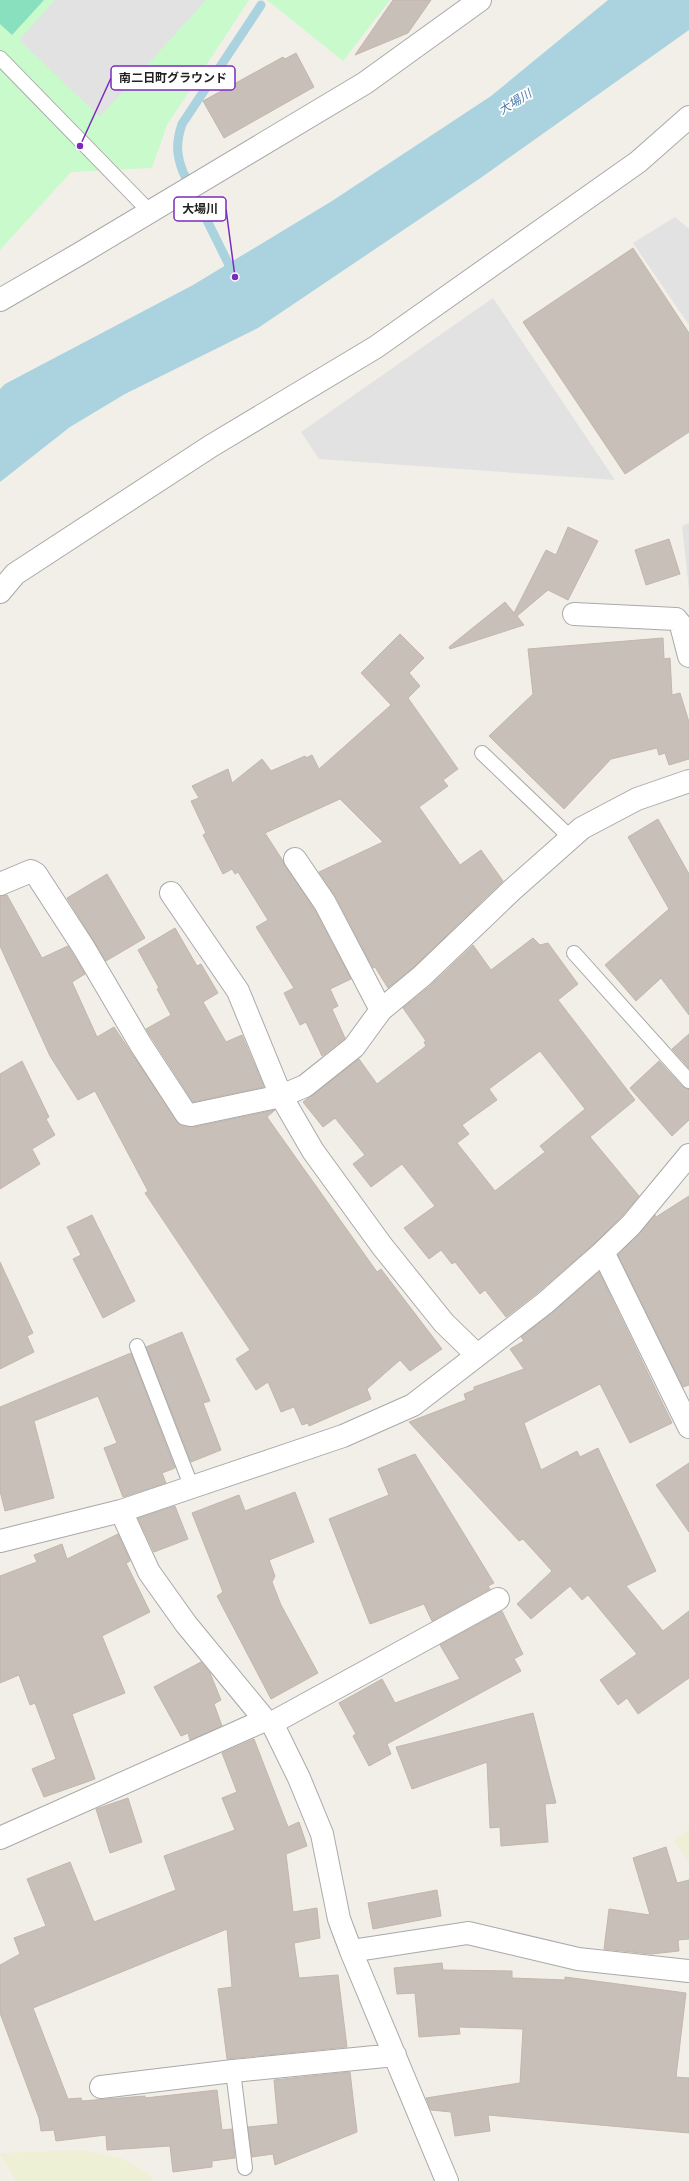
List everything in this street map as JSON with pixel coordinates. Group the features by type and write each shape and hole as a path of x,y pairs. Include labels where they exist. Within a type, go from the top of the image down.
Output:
{"street":[{"path":"0,300 150,212 364,83 480,0"},
{"path":"0,592 15,574 210,446 376,347 638,162 689,117"},
{"path":"574,614 676,619 681,625 689,656"},
{"path":"0,884 31,871 36,874 84,948 141,1045 186,1114 191,1115 281,1096 305,1086 354,1047 381,1010 432,966 512,890 582,828 630,802 689,781"},
{"path":"295,859 328,909 381,1010"},
{"path":"171,893 238,991 281,1096 313,1151 382,1246 444,1323 478,1355"},
{"path":"0,1541 121,1511 192,1488 343,1436 413,1405 545,1303 604,1252 632,1225 689,1155"},
{"path":"604,1252 689,1427"},
{"path":"121,1511 149,1572 186,1624 268,1722 299,1778 322,1834 339,1919 447,2181"},
{"path":"0,1838 268,1722 498,1599"},
{"path":"351,1951 468,1933 578,1959 689,1971"},
{"path":"102,2087 233,2071 396,2055"}],"lane":[{"path":"0,58 150,212"},
{"path":"482,753 571,838"},
{"path":"574,953 689,1081"},
{"path":"137,1346 192,1488"},
{"path":"233,2071 245,2168"}],"green space":[{"path":"0,0 249,0 167,125 152,168 71,172 0,250"},
{"path":"0,0 44,0 12,35 0,24"},
{"path":"267,0 390,0 343,61"},
{"path":"689,1830 689,1862 674,1841"},
{"path":"84,2150 121,2158 149,2174 153,2181 16,2181 0,2155 0,2153"}],"shaded area":[{"path":"55,0 206,0 100,117 19,40"},
{"path":"675,217 689,229 689,325 633,243"},
{"path":"493,298 615,480 319,459 301,432"},
{"path":"689,523 689,589 682,526"}],"water":[{"path":"608,0 689,0 689,30 482,177 258,328 125,394 70,427 0,482 0,389 5,384 193,285 332,201 491,96"}],"building":[{"path":"393,0 431,0 408,33 355,55"},
{"path":"296,53 314,87 224,138 203,101 283,57 285,59"},
{"path":"633,248 689,333 689,432 625,474 523,322"},
{"path":"568,527 598,541 568,600 548,590 517,616 524,625 450,649 449,647 505,602 514,613 546,550 556,555"},
{"path":"669,539 680,574 646,585 635,550"},
{"path":"400,634 424,658 409,673 420,686 408,698 458,769 443,780 448,786 419,807 460,865 481,850 503,881 414,967 388,988 375,967 373,968 336,897 319,872 383,842 340,799 265,833 314,909 351,979 330,989 338,1006 332,1009 345,1038 322,1056 306,1022 300,1025 284,993 294,988 256,927 268,920 238,872 235,874 232,869 223,874 203,835 206,833 191,801 199,798 192,786 228,769 232,783 262,759 271,771 305,756 306,758 312,755 319,769 391,705 361,673"},
{"path":"663,638 664,659 670,658 672,695 680,693 689,722 689,759 669,765 665,753 659,755 657,748 611,759 564,809 489,736 533,694 528,649"},
{"path":"658,819 689,874 689,1015 661,978 636,1001 605,965 669,909 628,837"},
{"path":"107,874 145,938 106,961 67,898"},
{"path":"7,895 42,958 68,946 85,974 72,982 97,1037 114,1027 179,1124 194,1127 275,1110 267,1117 377,1272 381,1269 442,1349 410,1371 400,1360 367,1389 371,1399 309,1426 308,1423 302,1425 294,1407 281,1412 268,1382 256,1390 236,1359 250,1350 145,1193 148,1191 95,1091 78,1100 50,1056 0,946 0,896"},
{"path":"175,928 197,966 201,964 218,993 203,1002 226,1042 242,1035 264,1087 193,1102 146,1029 171,1015 157,989 159,988 138,950"},
{"path":"533,938 540,945 548,943 578,984 558,1000 635,1100 590,1137 639,1196 622,1216 595,1243 537,1293 506,1317 485,1290 480,1294 455,1262 452,1264 441,1250 429,1259 404,1228 435,1206 402,1164 371,1187 353,1164 365,1155 335,1118 323,1127 303,1102 359,1059 377,1084 426,1046 424,1042 426,1041 403,1008 431,985 473,945 491,970","holes":["540,1051 585,1109 540,1146 545,1152 495,1191 457,1143 469,1134 462,1125 497,1100 489,1089"]},
{"path":"689,1034 689,1068 672,1049"},
{"path":"22,1061 49,1117 46,1119 55,1135 32,1149 40,1164 0,1189 0,1074"},
{"path":"659,1061 683,1087 689,1089 689,1120 672,1136 630,1088"},
{"path":"689,1196 689,1385 683,1387 618,1255 655,1215 656,1217"},
{"path":"92,1215 135,1301 103,1318 73,1259 81,1255 67,1227"},
{"path":"0,1262 33,1333 27,1336 34,1352 0,1369"},
{"path":"599,1272 672,1423 630,1443 600,1384 524,1423 541,1470 577,1451 580,1457 598,1448 656,1571 626,1586 663,1631 689,1611 689,1678 638,1714 627,1698 618,1705 600,1680 637,1654 588,1595 582,1600 570,1586 531,1619 517,1604 552,1571 523,1539 519,1541 409,1422 466,1400 464,1394 474,1390 474,1387 524,1369 510,1349 524,1341 521,1337 553,1312"},
{"path":"182,1332 210,1401 203,1403 221,1450 191,1462 146,1347"},
{"path":"131,1353 175,1468 162,1473 166,1483 123,1497 104,1448 117,1443 98,1396 34,1421 54,1498 5,1511 0,1491 0,1407"},
{"path":"415,1454 494,1583 488,1586 490,1589 432,1621 424,1604 370,1624 329,1519 389,1495 378,1469"},
{"path":"689,1463 689,1532 656,1485"},
{"path":"295,1492 314,1542 269,1560 275,1576 272,1582 281,1605 318,1673 271,1699 217,1596 223,1592 192,1513 239,1495 245,1511"},
{"path":"175,1506 188,1539 154,1552 138,1518"},
{"path":"118,1534 130,1561 126,1563 150,1612 102,1636 125,1693 72,1714 95,1779 44,1797 32,1769 56,1759 35,1703 30,1705 19,1675 0,1683 0,1576 37,1562 34,1555 62,1544 67,1559"},
{"path":"502,1611 523,1654 514,1659 521,1671 387,1744 391,1754 369,1766 353,1736 356,1734 339,1703 382,1679 395,1703 460,1679 440,1645"},
{"path":"201,1662 210,1673 221,1700 214,1704 222,1726 190,1740 188,1733 181,1736 154,1687"},
{"path":"533,1713 556,1803 545,1804 548,1842 501,1846 500,1827 490,1828 487,1762 412,1789 396,1747"},
{"path":"254,1739 288,1827 299,1822 307,1846 286,1854 293,1912 317,1908 320,1938 294,1943 299,1978 338,1975 347,2047 227,2059 218,1989 232,1987 227,1929 33,2008 68,2099 81,2098 82,2101 145,2096 145,2098 217,2090 222,2130 232,2129 235,2158 212,2161 212,2167 173,2172 170,2146 107,2150 106,2135 56,2141 54,2130 41,2131 39,2118 0,2013 0,1965 20,1954 14,1938 46,1926 27,1879 70,1862 94,1922 176,1890 164,1856 235,1830 222,1798 237,1792 222,1753"},
{"path":"128,1798 142,1842 110,1853 96,1809"},
{"path":"666,1847 677,1883 689,1880 689,1939 678,1940 679,1951 651,1954 604,1949 609,1909 650,1915 633,1858"},
{"path":"437,1890 441,1916 373,1929 368,1903"},
{"path":"442,1963 443,1970 512,1971 512,1978 565,1980 565,1977 686,1993 676,2077 689,2078 689,2133 488,2115 490,2131 455,2136 451,2112 431,2110 426,2098 520,2083 523,2029 459,2027 460,2034 419,2037 415,1993 397,1994 394,1968"},
{"path":"350,2072 357,2132 275,2165 273,2154 252,2157 248,2127 278,2124 274,2080"}],"waterway":[{"path":"234,275 183,172 178,154 178,142 182,124 261,5"}],"place":[{"name":"南二日町グラウンド","path":"80,146"},
{"name":"大場川","path":"235,277"}]}
